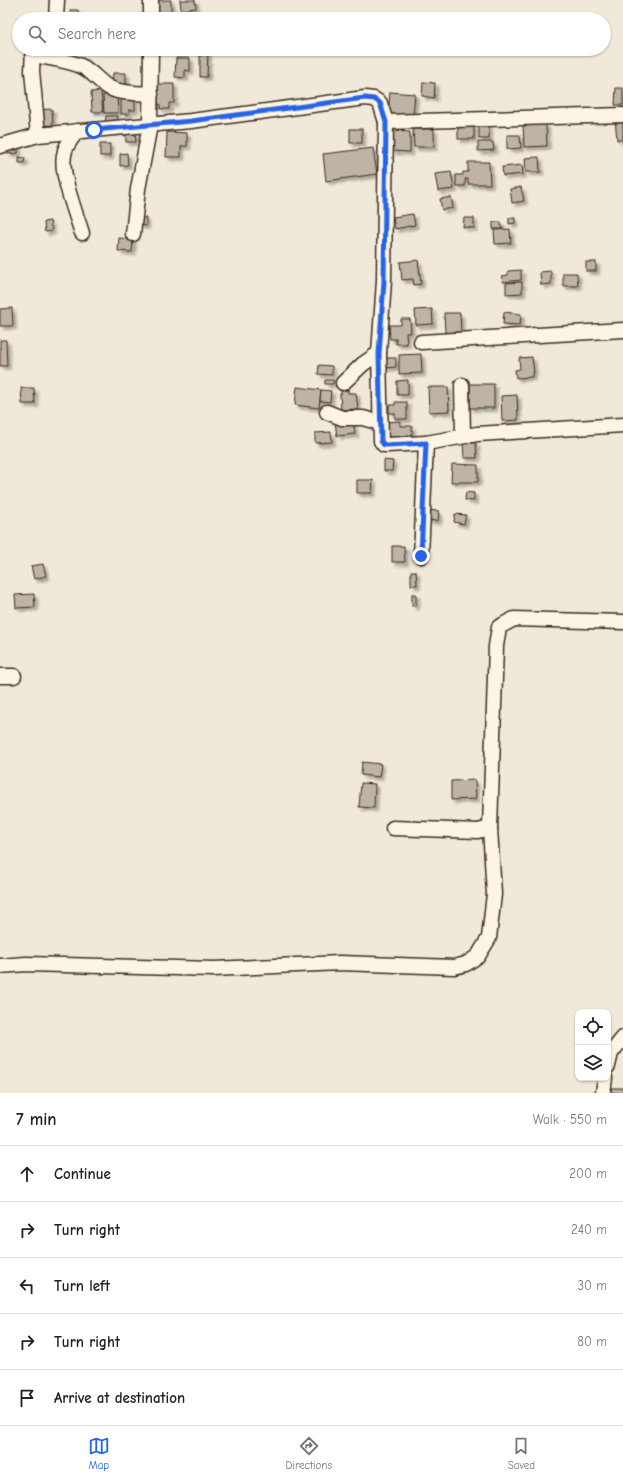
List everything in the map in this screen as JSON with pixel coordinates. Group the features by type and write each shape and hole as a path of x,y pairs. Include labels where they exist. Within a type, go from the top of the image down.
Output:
{"street":[{"path":"56,12 57,0"},
{"path":"151,0 151,12"},
{"path":"33,56 32,71 38,135"},
{"path":"47,56 80,66 89,71 112,90 150,94"},
{"path":"133,234 138,189 150,125 151,56"},
{"path":"0,146 38,135 191,121 365,98 374,99 380,103 386,122 384,281 379,354 380,423 381,441 384,445 426,443 477,434 623,426"},
{"path":"386,122 623,115"},
{"path":"77,131 67,145 64,155 63,169 82,233"},
{"path":"421,342 623,330"},
{"path":"343,383 363,364 379,354"},
{"path":"462,385 463,436"},
{"path":"327,412 342,418 363,418 380,423"},
{"path":"421,556 426,443"},
{"path":"0,966 26,964 214,969 340,963 454,966 466,964 478,956 489,938 494,894 490,828 496,646 499,627 514,619 623,622"},
{"path":"0,676 14,676"},
{"path":"393,828 478,831 490,828"},
{"path":"611,1053 623,1038"},
{"path":"603,1093 605,1081"}],"building":[{"path":"155,0 171,0 171,12 155,12"},
{"path":"180,0 195,0 196,8 181,10"},
{"path":"70,10 78,10 78,12 70,12"},
{"path":"200,56 208,56 207,77 200,77"},
{"path":"176,58 190,58 190,71 185,70 185,78 175,77"},
{"path":"113,73 126,73 126,87 112,87"},
{"path":"423,82 435,83 434,98 422,96"},
{"path":"155,84 174,84 174,103 169,103 169,109 160,109 160,104 155,104"},
{"path":"616,88 623,88 623,105 615,105"},
{"path":"101,91 103,112 92,112 91,92"},
{"path":"390,92 415,94 413,116 388,114"},
{"path":"103,95 117,95 118,113 104,113"},
{"path":"121,98 135,98 135,110 129,110 129,114 121,114"},
{"path":"52,109 53,125 39,126 37,110"},
{"path":"106,116 118,116 117,124 105,124"},
{"path":"623,118 623,140 617,140 615,119"},
{"path":"546,124 547,146 524,147 523,125"},
{"path":"458,125 474,125 474,139 458,139"},
{"path":"489,125 489,139 479,139 479,126"},
{"path":"350,129 362,129 362,143 350,143"},
{"path":"413,129 434,129 434,147 414,147"},
{"path":"392,131 410,132 410,152 392,151"},
{"path":"125,132 135,132 136,142 126,142"},
{"path":"167,132 187,133 187,146 181,146 181,157 166,157"},
{"path":"507,135 520,135 521,148 507,149"},
{"path":"478,142 493,142 494,150 478,151"},
{"path":"100,144 110,144 110,156 100,156"},
{"path":"8,145 18,145 18,153 8,154"},
{"path":"373,148 377,174 326,181 323,154"},
{"path":"127,153 128,165 120,166 120,154"},
{"path":"19,157 25,158 24,163 19,163"},
{"path":"539,157 540,172 526,172 525,158"},
{"path":"468,162 489,162 490,184 468,184 468,179 465,179 465,186 456,186 456,175 463,175 463,172 468,172"},
{"path":"522,165 523,174 503,176 502,167"},
{"path":"451,172 454,189 438,191 435,174"},
{"path":"521,187 524,201 512,203 510,189"},
{"path":"451,197 453,208 442,210 440,199"},
{"path":"413,214 415,225 395,229 393,217"},
{"path":"138,217 146,218 146,226 138,225"},
{"path":"464,218 474,218 474,228 463,227"},
{"path":"509,218 515,218 515,223 509,224"},
{"path":"50,221 52,231 45,232 44,222"},
{"path":"493,222 501,222 502,229 493,229"},
{"path":"510,229 511,243 495,244 494,230"},
{"path":"119,238 133,239 132,252 118,251"},
{"path":"418,260 421,284 414,285 413,279 402,280 400,262"},
{"path":"586,262 596,262 596,271 586,271"},
{"path":"521,270 521,280 503,282 502,276 508,275 508,271"},
{"path":"551,271 551,284 541,285 540,272"},
{"path":"563,273 577,273 578,286 563,286"},
{"path":"522,282 522,293 506,294 506,283"},
{"path":"12,308 13,326 0,326 0,309"},
{"path":"432,309 433,324 416,325 415,310"},
{"path":"504,312 521,314 520,325 503,324"},
{"path":"444,313 460,313 461,332 445,333"},
{"path":"401,319 410,319 411,333 406,333 407,344 396,344 396,339 390,339 389,325 401,325"},
{"path":"0,340 6,340 7,366 0,366"},
{"path":"421,354 422,373 399,374 399,355"},
{"path":"532,357 534,373 532,373 532,377 516,378 515,370 520,369 519,358"},
{"path":"384,358 396,358 396,367 384,368"},
{"path":"319,365 332,366 332,375 318,374"},
{"path":"325,380 334,380 333,384 325,384"},
{"path":"408,380 408,395 397,395 397,381"},
{"path":"470,384 494,384 494,408 470,408"},
{"path":"297,387 321,390 319,408 295,405"},
{"path":"428,387 448,387 449,411 429,412"},
{"path":"21,388 34,388 35,404 22,404"},
{"path":"348,389 348,393 356,393 358,409 341,410 341,390"},
{"path":"321,390 331,391 330,402 320,401"},
{"path":"517,395 518,420 502,421 501,396"},
{"path":"395,402 407,402 407,419 395,419 395,413 389,413 389,405 395,405"},
{"path":"353,420 355,434 337,436 335,422"},
{"path":"400,421 400,426 412,426 412,441 387,441 386,422"},
{"path":"331,432 332,442 315,443 315,433"},
{"path":"463,443 476,443 477,458 464,458"},
{"path":"384,460 393,461 392,471 384,471"},
{"path":"452,464 478,465 478,482 451,482"},
{"path":"357,480 373,480 372,493 357,493"},
{"path":"466,492 474,493 474,501 465,500"},
{"path":"426,510 439,511 438,521 425,520"},
{"path":"455,514 466,515 464,524 454,522"},
{"path":"392,546 404,546 405,562 392,562"},
{"path":"43,564 46,576 34,579 31,566"},
{"path":"411,571 416,571 417,585 411,585"},
{"path":"34,594 35,607 16,608 15,595"},
{"path":"412,594 416,594 416,606 412,606"},
{"path":"362,762 381,764 379,777 361,775"},
{"path":"475,780 476,799 451,800 451,781"},
{"path":"361,783 375,784 374,808 359,807"},
{"path":"610,1088 623,1088 623,1093 610,1093"}],"route":[{"path":"94,130 191,121 365,98 374,99 380,103 386,122 384,281 379,354 381,441 384,445 414,445 426,443 421,556"}]}
